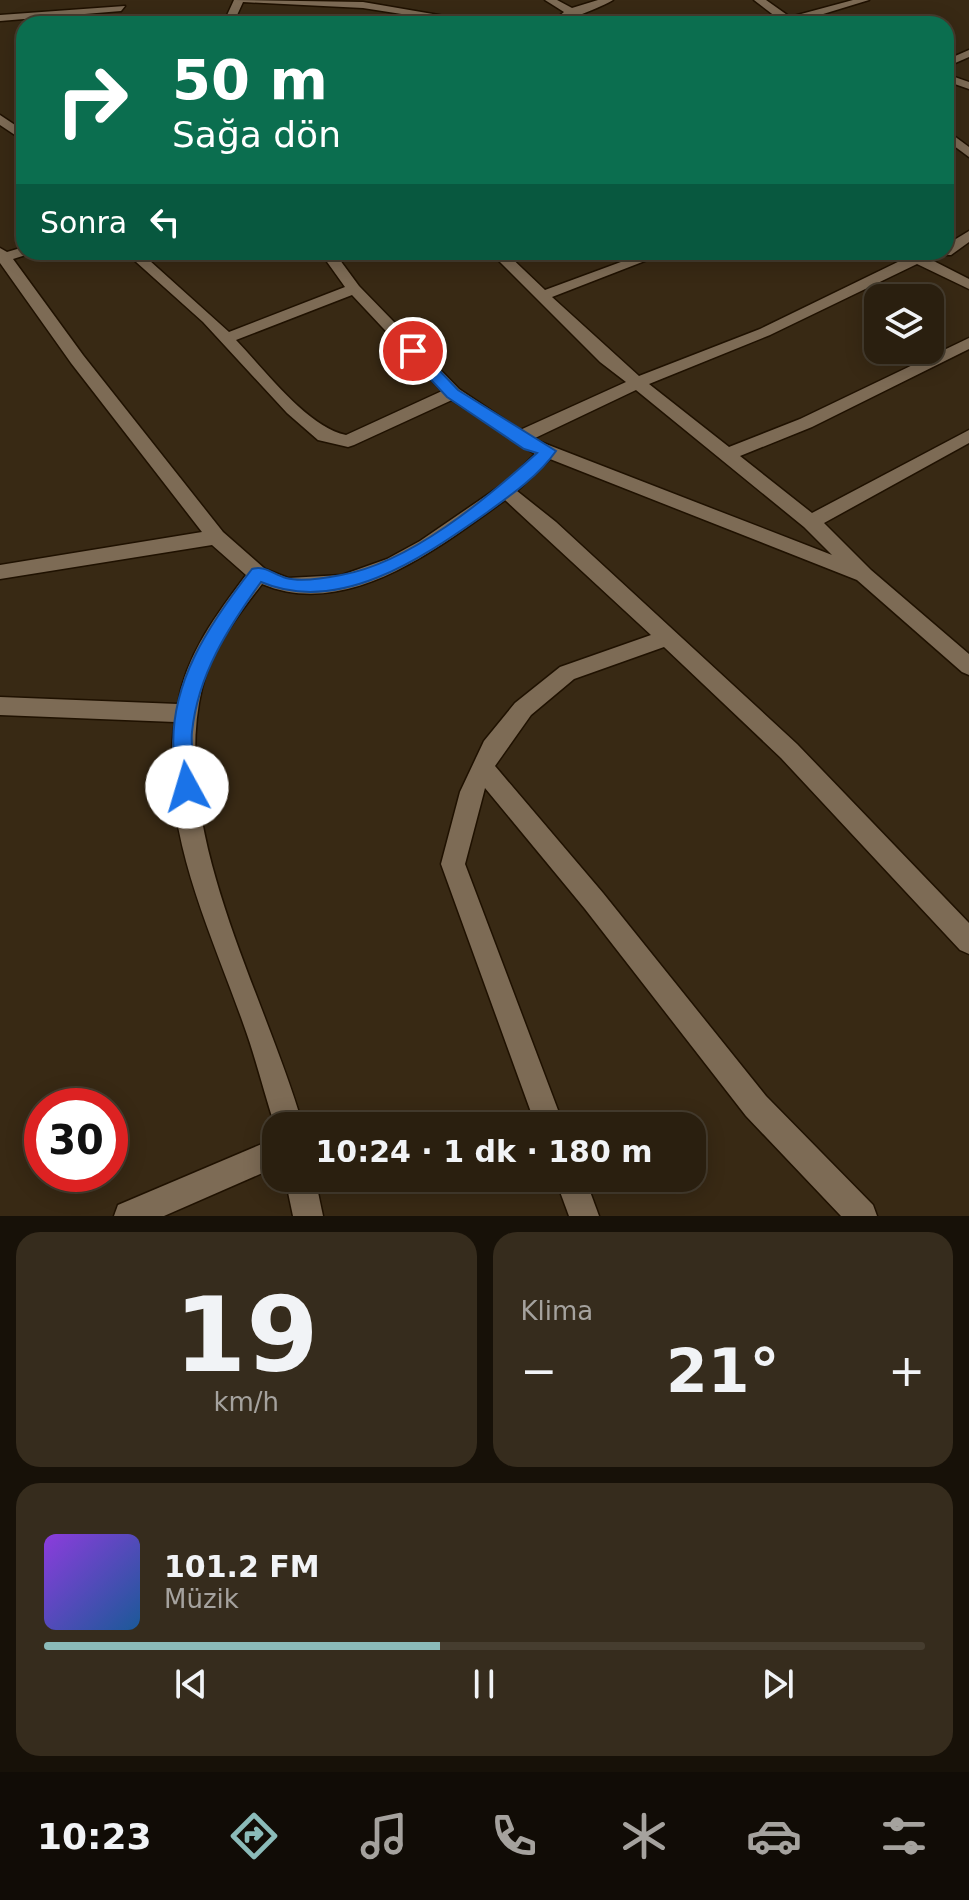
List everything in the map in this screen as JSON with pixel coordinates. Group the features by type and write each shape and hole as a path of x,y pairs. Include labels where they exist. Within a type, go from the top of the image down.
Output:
{"street":[{"path":"0,10 6,0"},
{"path":"246,0 358,2 442,16"},
{"path":"550,0 571,12"},
{"path":"566,16 608,0"},
{"path":"759,0 782,16"},
{"path":"810,16 864,0"},
{"path":"18,16 126,4"},
{"path":"419,16 420,12"},
{"path":"1,256 216,537 258,574 287,586 343,582 394,564 427,546 505,491 548,451"},
{"path":"141,260 226,338 324,436 348,441 453,393"},
{"path":"333,260 354,289 453,393 519,438 732,527 864,575"},
{"path":"506,260 606,358 811,522 864,575 969,666"},
{"path":"545,295 623,260"},
{"path":"519,438 637,383 765,332 912,260"},
{"path":"920,260 969,285"},
{"path":"226,338 354,289"},
{"path":"725,455 806,423 969,343"},
{"path":"811,522 964,444"},
{"path":"505,491 549,527 789,751 969,941"},
{"path":"0,572 216,537"},
{"path":"258,574 219,626 192,685 182,734 193,840 284,1112"},
{"path":"545,1112 453,864 471,792 492,748 523,709 567,673 667,638"},
{"path":"0,706 186,713"},
{"path":"482,768 594,901 756,1106 862,1216"},
{"path":"129,1216 262,1158"},
{"path":"303,1192 308,1216"},
{"path":"575,1192 584,1216"}],"route":[{"path":"187,787 182,734 192,685 219,626 258,574 287,586 343,582 394,564 427,546 515,484 548,451 530,445 453,393 413,351"}]}
